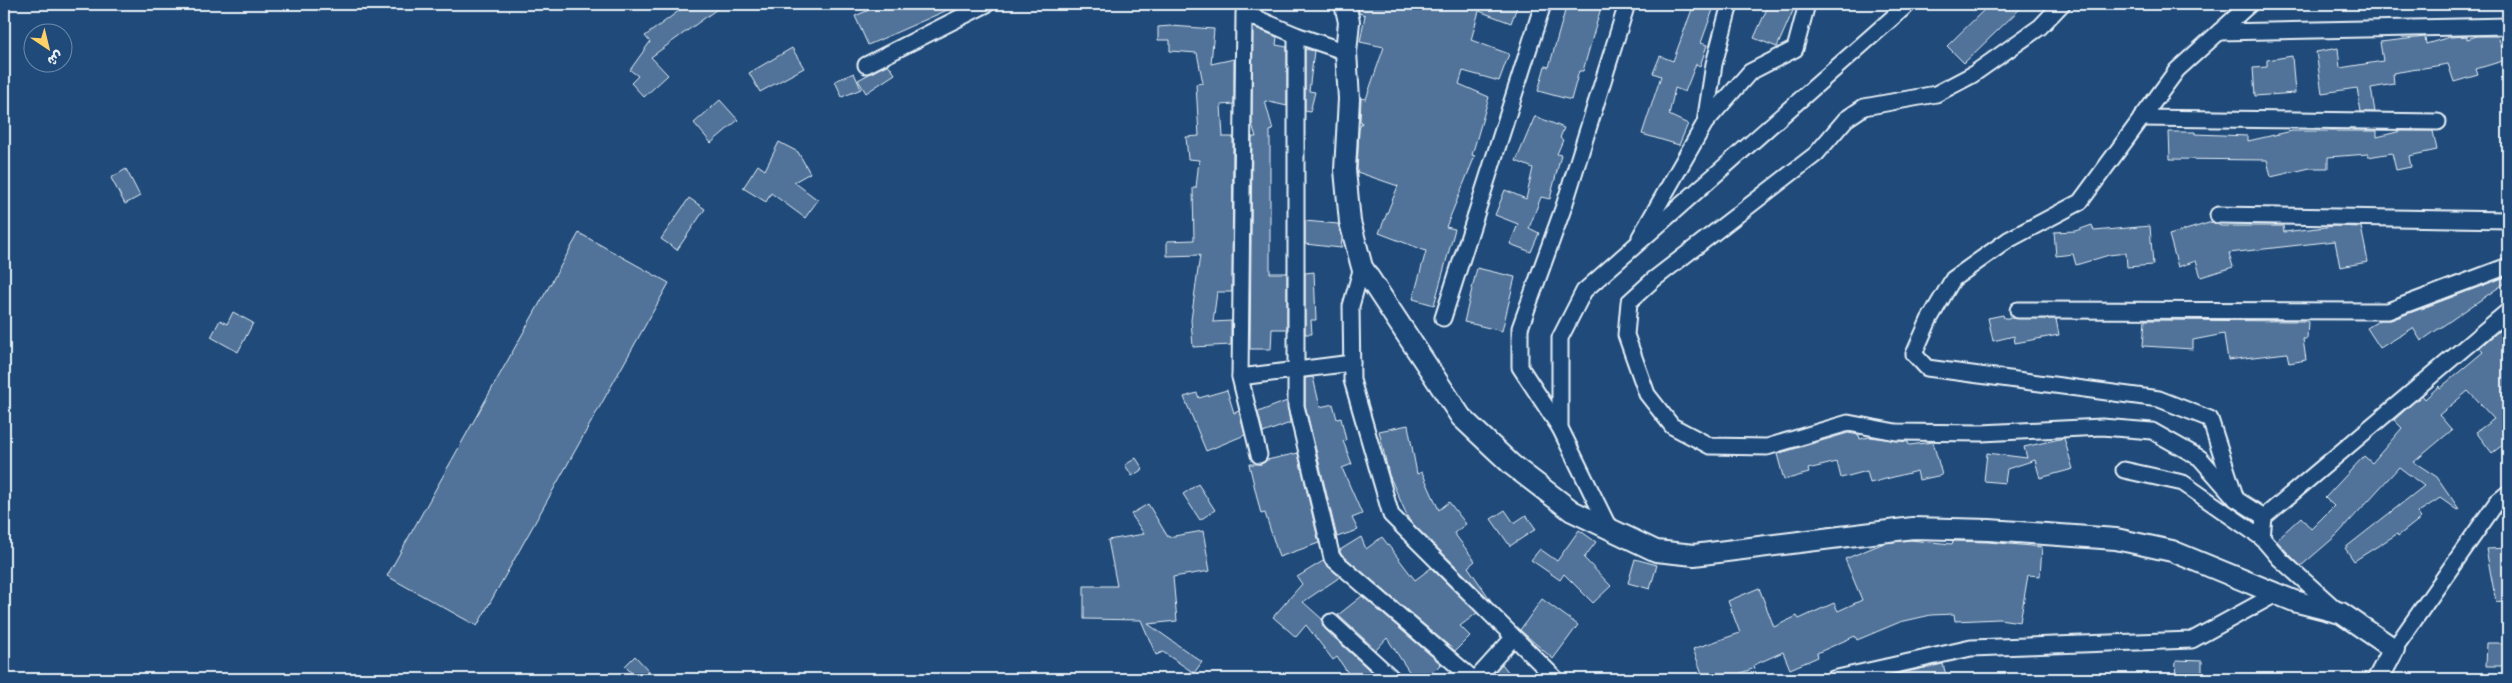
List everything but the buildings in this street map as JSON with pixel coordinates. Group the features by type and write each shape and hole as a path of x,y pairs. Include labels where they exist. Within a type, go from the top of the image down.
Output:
{"street":[{"path":"866,65 988,4"},
{"path":"1345,4 1349,22 1346,52 1349,99 1345,170 1350,222 1362,267 1461,417 1512,465 1564,505 1656,551 1694,555 1913,528 1989,530 2116,539 2172,551 2276,594 2340,613"},
{"path":"1443,318 1543,4"},
{"path":"1609,528 1560,428 1520,367 1520,328 1564,206 1627,4"},
{"path":"1705,123 1714,64 1730,4"},
{"path":"1634,247 1705,123 1750,72 1795,48 1807,4"},
{"path":"2062,4 2040,27 1972,75 1936,94 1864,107 1846,119 1816,154 1653,280 1629,302 1626,335 1647,394 1672,426 1710,446 1767,447 1848,423 1906,432 1982,433 2102,427 2152,431 2200,458 2236,498 2264,517"},
{"path":"2236,498 2210,419 2159,399 1927,368 1914,354 1929,320 1953,279 2008,240 2080,202 2177,70 2250,4"},
{"path":"1560,428 1560,338 1584,291 1904,6"},
{"path":"1260,455 1240,377 1243,8 1296,35 1346,52"},
{"path":"2219,32 2508,26"},
{"path":"1296,35 1296,406 1332,558 1475,679 1514,638"},
{"path":"2141,118 2438,122"},
{"path":"2218,215 2508,220"},
{"path":"2018,310 2388,311 2508,266"},
{"path":"1362,267 1351,306 1352,380 1390,515 1556,679"},
{"path":"2262,538 2264,517 2508,311"},
{"path":"1240,377 1352,364"},
{"path":"2124,470 2183,483 2262,538 2280,559 2340,613 2394,649"},
{"path":"2378,679 2394,649 2505,501"},
{"path":"1833,679 1971,648 2192,640 2276,594"},
{"path":"1331,622 1393,679"}]}
